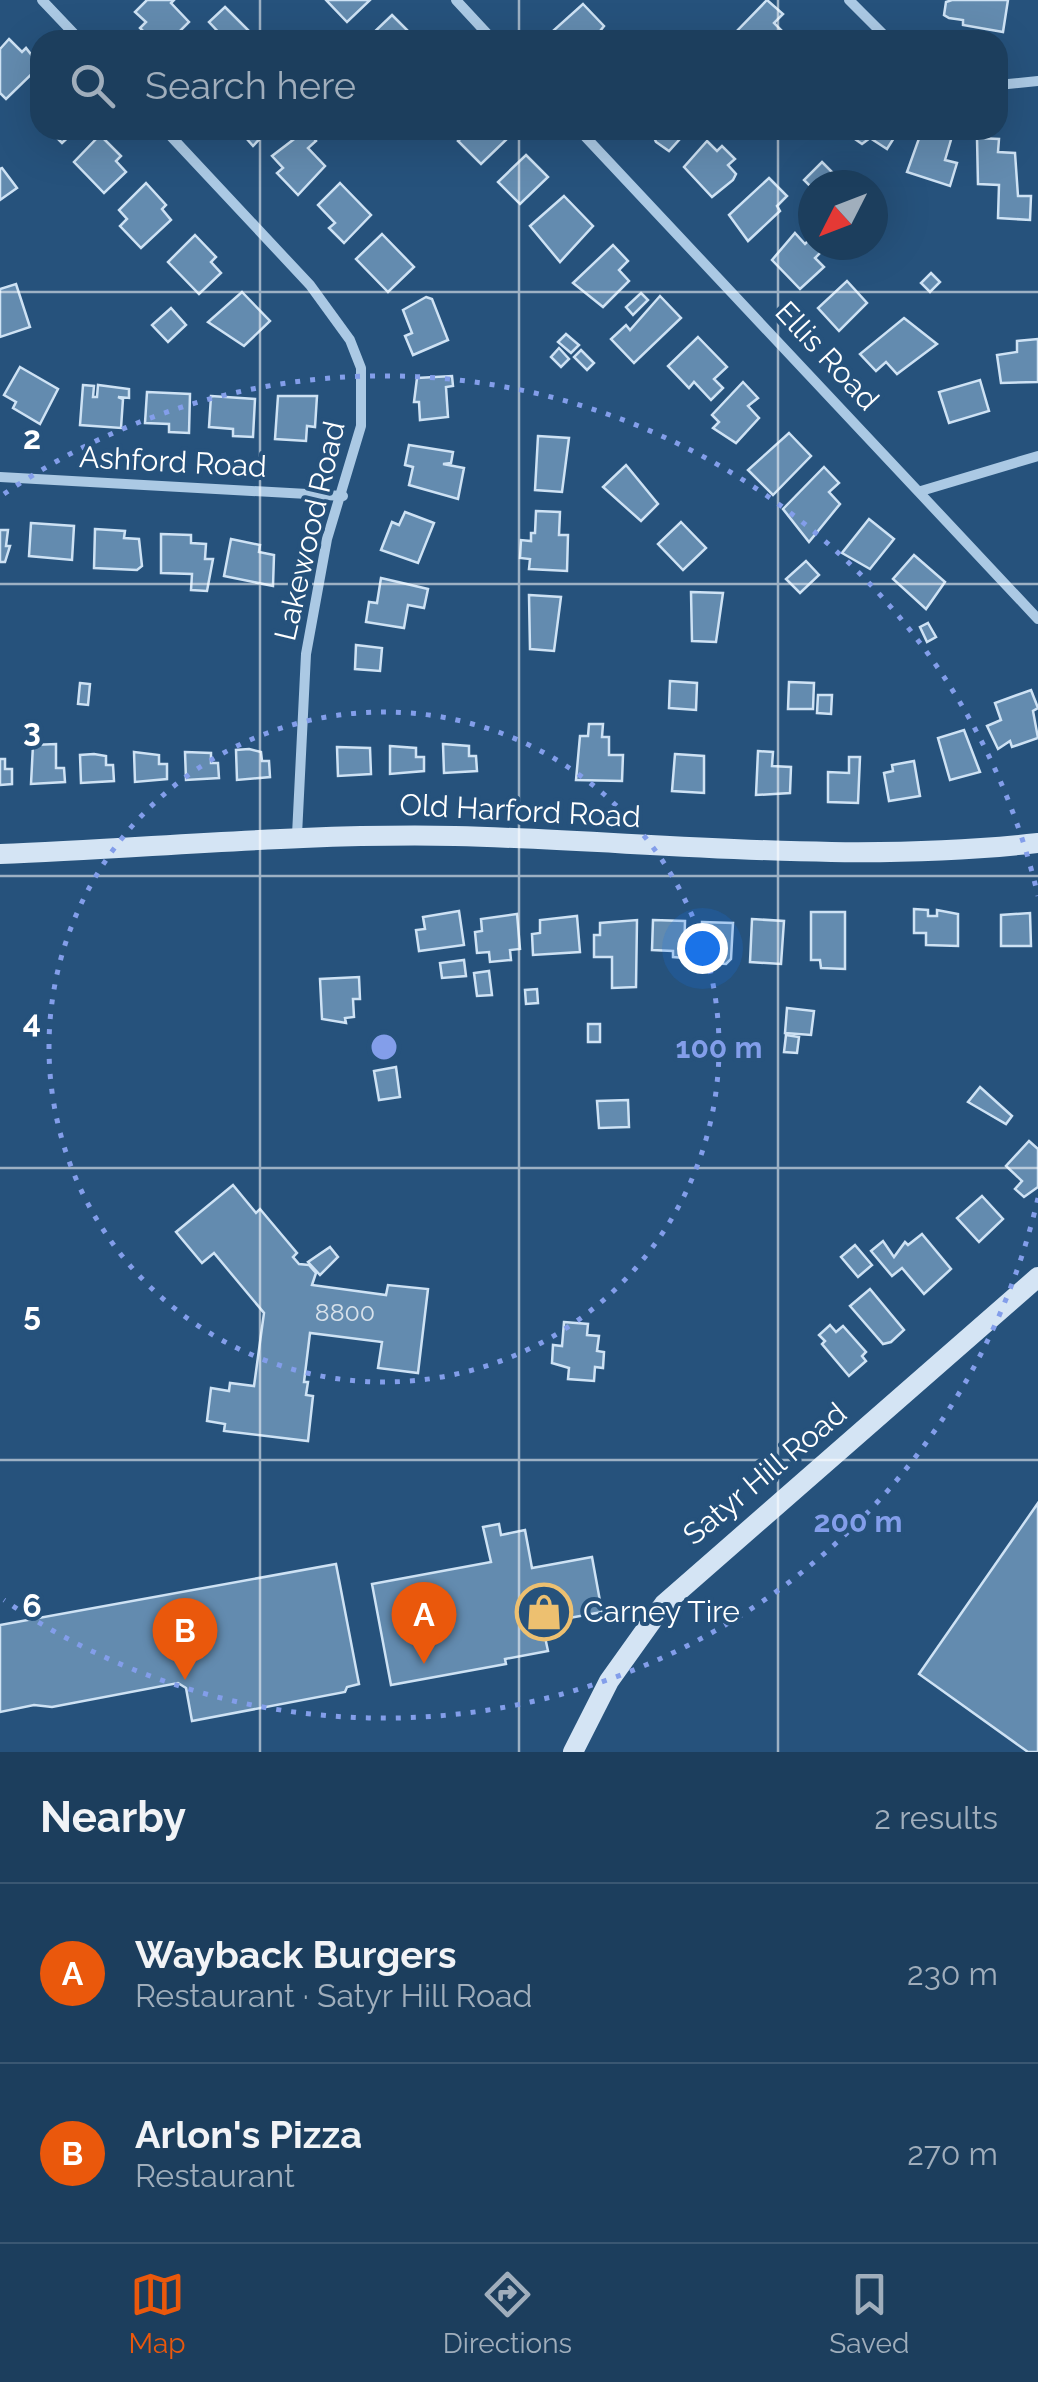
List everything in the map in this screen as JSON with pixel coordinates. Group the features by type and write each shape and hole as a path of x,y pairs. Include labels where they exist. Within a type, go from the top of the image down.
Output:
{"street":[{"path":"42,0 70,30"},
{"path":"456,0 484,30"},
{"path":"849,0 879,30"},
{"path":"1008,84 1038,81"},
{"name":"Lakewood Road","path":"175,140 310,286 350,340 360,368 364,397 343,496 327,539 306,654 296,836"},
{"name":"Ellis Road","path":"588,140 1038,619"},
{"path":"920,491 1038,456"},
{"name":"Ashford Road","path":"0,476 343,496"},
{"name":"Old Harford Road","path":"0,854 296,836 494,837 811,855 1038,843"},
{"name":"Satyr Hill Road","path":"573,1752 609,1681 664,1604 1038,1277"}],"building":[{"path":"147,0 174,0 171,3 189,22 181,30 142,30 146,22 135,12"},
{"path":"326,0 370,0 347,22"},
{"path":"767,0 783,14 774,23 781,30 738,30"},
{"path":"1008,0 1003,30 963,25 963,20 944,15 946,2"},
{"path":"583,4 604,26 601,30 554,30"},
{"path":"225,7 248,30 217,30 209,22"},
{"path":"392,15 407,30 376,30"},
{"path":"9,39 22,52 26,48 30,53 30,76 6,99 0,93 0,49"},
{"path":"95,140 105,140 121,156 116,161 126,172 104,193 74,162"},
{"path":"293,140 315,140 308,148 325,166 298,195 277,173 283,168 272,156"},
{"path":"459,140 506,140 481,164"},
{"path":"655,140 679,140 669,151"},
{"path":"873,140 893,140 887,149"},
{"path":"918,140 951,140 945,160 957,163 950,186 907,172"},
{"path":"977,140 999,140 998,152 1015,153 1018,196 1031,196 1030,220 998,218 999,185 978,184"},
{"path":"707,141 717,151 722,146 735,159 728,165 736,174 733,180 712,197 684,167"},
{"path":"526,155 548,177 520,204 498,182"},
{"path":"822,162 830,170 814,170"},
{"path":"0,169 17,188 0,200"},
{"path":"769,178 787,196 777,206 780,211 748,241 729,215"},
{"path":"146,183 166,205 162,209 171,220 141,248 120,226 127,219 119,210"},
{"path":"340,183 371,215 344,243 329,228 335,223 318,205"},
{"path":"564,196 593,226 560,262 530,226"},
{"path":"795,233 798,260 817,260 824,267 800,289 772,260"},
{"path":"382,234 414,267 388,292 356,259"},
{"path":"195,235 216,257 211,262 221,273 199,294 168,262"},
{"path":"613,245 628,261 619,270 629,281 603,307 573,283"},
{"path":"931,273 940,282 930,292 921,283"},
{"path":"847,281 867,303 839,331 818,308"},
{"path":"16,284 30,327 0,337 0,289"},
{"path":"242,292 270,321 244,346 208,322"},
{"path":"641,293 648,300 633,315 626,307"},
{"path":"660,296 681,318 634,363 611,339 626,325 630,330"},
{"path":"426,297 432,299 448,340 413,355 405,336 412,333 403,310"},
{"path":"171,308 186,325 168,342 152,325"},
{"path":"904,318 937,344 897,374 886,362 876,371 860,354"},
{"path":"566,334 579,345 571,353 558,342"},
{"path":"698,337 727,367 714,379 723,388 711,400 694,382 689,388 668,366"},
{"path":"1038,339 1038,382 1001,383 997,355 1017,352 1017,341"},
{"path":"559,348 569,359 561,367 551,357"},
{"path":"581,350 594,363 587,370 574,357"},
{"path":"20,367 58,389 40,424 13,408 16,402 4,395"},
{"path":"452,376 453,386 446,387 448,417 420,420 419,402 414,402 417,378"},
{"path":"980,380 989,411 949,423 939,392"},
{"path":"743,382 758,398 748,406 759,418 736,443 713,428 719,422 712,415"},
{"path":"83,385 94,386 93,397 97,397 98,385 129,389 129,398 118,397 123,399 121,428 80,425"},
{"path":"147,392 190,394 189,433 169,432 169,424 145,423"},
{"path":"211,396 255,399 253,437 233,436 233,429 209,427"},
{"path":"278,396 317,396 315,427 307,426 306,441 275,439"},
{"path":"789,433 811,456 773,495 748,470"},
{"path":"538,436 569,438 562,492 535,490"},
{"path":"409,445 453,452 451,463 443,464 464,468 458,499 409,485 413,467 405,465"},
{"path":"626,465 658,504 641,521 603,487"},
{"path":"824,467 839,483 829,492 840,504 809,542 783,509"},
{"path":"536,511 560,512 559,535 568,535 567,571 529,569 530,559 520,558 521,540 531,541 531,533 535,533"},
{"path":"405,512 434,523 418,563 381,550 392,522 399,525"},
{"path":"869,519 894,539 870,569 842,553"},
{"path":"681,522 706,548 683,570 658,544"},
{"path":"31,523 74,526 72,560 29,556"},
{"path":"95,529 125,531 124,538 139,539 142,566 137,570 94,568"},
{"path":"0,530 8,530 6,546 10,546 5,562 0,562"},
{"path":"161,534 191,535 191,543 206,544 205,559 213,559 207,591 191,590 192,574 161,573"},
{"path":"231,539 260,545 259,552 274,555 273,586 224,576"},
{"path":"914,555 945,582 926,609 893,579"},
{"path":"806,561 819,575 800,593 786,579"},
{"path":"381,578 428,589 424,608 408,605 404,628 366,622 369,602 377,603"},
{"path":"691,592 723,593 716,642 692,641"},
{"path":"529,595 561,597 554,651 530,649"},
{"path":"928,623 936,637 927,642 920,627"},
{"path":"356,645 382,648 380,671 355,669"},
{"path":"670,681 697,683 696,710 669,708"},
{"path":"789,682 814,683 813,709 788,709"},
{"path":"80,683 90,684 88,705 78,704"},
{"path":"1031,690 1038,708 1033,711 1038,738 1012,747 1010,741 998,749 987,726 1001,720 995,703"},
{"path":"818,695 832,695 831,714 817,713"},
{"path":"589,724 603,724 602,737 609,737 609,755 623,755 622,781 576,780 580,736 588,736"},
{"path":"964,730 980,772 950,780 938,738"},
{"path":"56,744 56,768 64,768 65,782 31,784 33,745"},
{"path":"443,744 469,746 469,756 476,756 477,771 444,773"},
{"path":"390,746 416,748 416,757 424,757 424,771 390,774"},
{"path":"337,747 370,748 371,774 338,776"},
{"path":"236,750 261,752 262,761 269,761 270,777 237,780"},
{"path":"758,751 773,752 772,766 791,767 790,793 756,795"},
{"path":"134,752 159,755 159,764 167,764 167,779 135,782"},
{"path":"185,752 211,753 211,763 218,763 219,778 186,780"},
{"path":"675,754 704,756 704,793 672,791"},
{"path":"80,755 106,756 106,765 113,765 114,781 81,783"},
{"path":"849,757 860,757 858,803 828,802 828,772 849,773"},
{"path":"0,759 5,759 5,769 12,769 12,784 0,785"},
{"path":"914,761 920,796 889,801 884,773 893,771 892,765"},
{"path":"914,909 928,910 928,916 937,916 937,910 958,914 958,946 926,945 926,933 914,933"},
{"path":"459,911 464,945 419,951 416,930 425,929 423,917"},
{"path":"811,912 845,912 845,969 821,968 820,960 811,960"},
{"path":"1030,913 1031,946 1001,946 1001,915"},
{"path":"517,914 520,949 510,950 511,960 490,962 489,952 477,953 475,932 482,931 481,919"},
{"path":"577,916 580,952 533,955 532,934 540,933 540,920"},
{"path":"752,919 784,921 781,964 750,962"},
{"path":"637,920 636,987 612,988 612,957 594,957 594,935 600,935 600,923"},
{"path":"653,920 685,921 684,958 673,957 673,951 652,950"},
{"path":"702,922 733,923 731,959 726,964 700,962"},
{"path":"464,960 466,976 442,978 440,963"},
{"path":"489,971 492,995 477,996 474,973"},
{"path":"359,977 360,999 353,999 354,1017 345,1018 346,1023 322,1019 320,979"},
{"path":"537,989 538,1003 526,1004 525,990"},
{"path":"787,1008 814,1011 811,1035 785,1033"},
{"path":"588,1024 600,1024 600,1042 588,1042"},
{"path":"786,1035 799,1037 797,1053 784,1052"},
{"path":"396,1067 400,1097 379,1100 374,1071"},
{"path":"980,1087 1012,1116 1006,1124 968,1102"},
{"path":"628,1100 629,1127 599,1128 597,1101"},
{"path":"1029,1141 1038,1149 1038,1187 1024,1197 1015,1189 1022,1181 1006,1166"},
{"path":"233,1185 256,1213 260,1209 297,1253 293,1257 299,1264 309,1265 316,1273 312,1285 386,1295 388,1285 428,1289 418,1373 378,1368 382,1342 310,1333 304,1382 308,1382 306,1395 313,1396 308,1441 224,1431 225,1424 207,1421 211,1388 229,1391 230,1383 254,1386 264,1313 214,1253 202,1263 176,1232"},
{"path":"982,1196 1003,1219 979,1242 957,1218"},
{"path":"922,1234 951,1269 924,1294 902,1268 892,1276 871,1251 883,1241 894,1257 905,1242 908,1245"},
{"path":"855,1245 872,1265 858,1277 841,1257"},
{"path":"330,1247 338,1257 320,1275 308,1262"},
{"path":"870,1289 904,1330 891,1342 883,1344 850,1306"},
{"path":"564,1322 588,1324 587,1335 599,1336 597,1351 604,1352 603,1368 595,1367 594,1381 568,1379 569,1368 552,1363 553,1345 562,1346"},
{"path":"830,1325 836,1332 843,1326 866,1352 862,1356 866,1361 849,1376 822,1344 825,1341 819,1335"},
{"path":"1038,1503 1038,1752 1028,1752 919,1674"},
{"path":"499,1524 501,1535 525,1530 532,1568 592,1557 602,1612 542,1623 548,1651 505,1659 506,1664 391,1685 372,1584 491,1562 483,1527"},
{"path":"336,1564 359,1684 347,1687 345,1692 192,1721 186,1688 178,1683 52,1707 34,1705 0,1712 0,1625"}],"place":[{"name":"Carney Tire","path":"544,1612"},
{"name":"Wayback Burgers","path":"424,1664"},
{"name":"Arlon's Pizza","path":"185,1680"}]}
